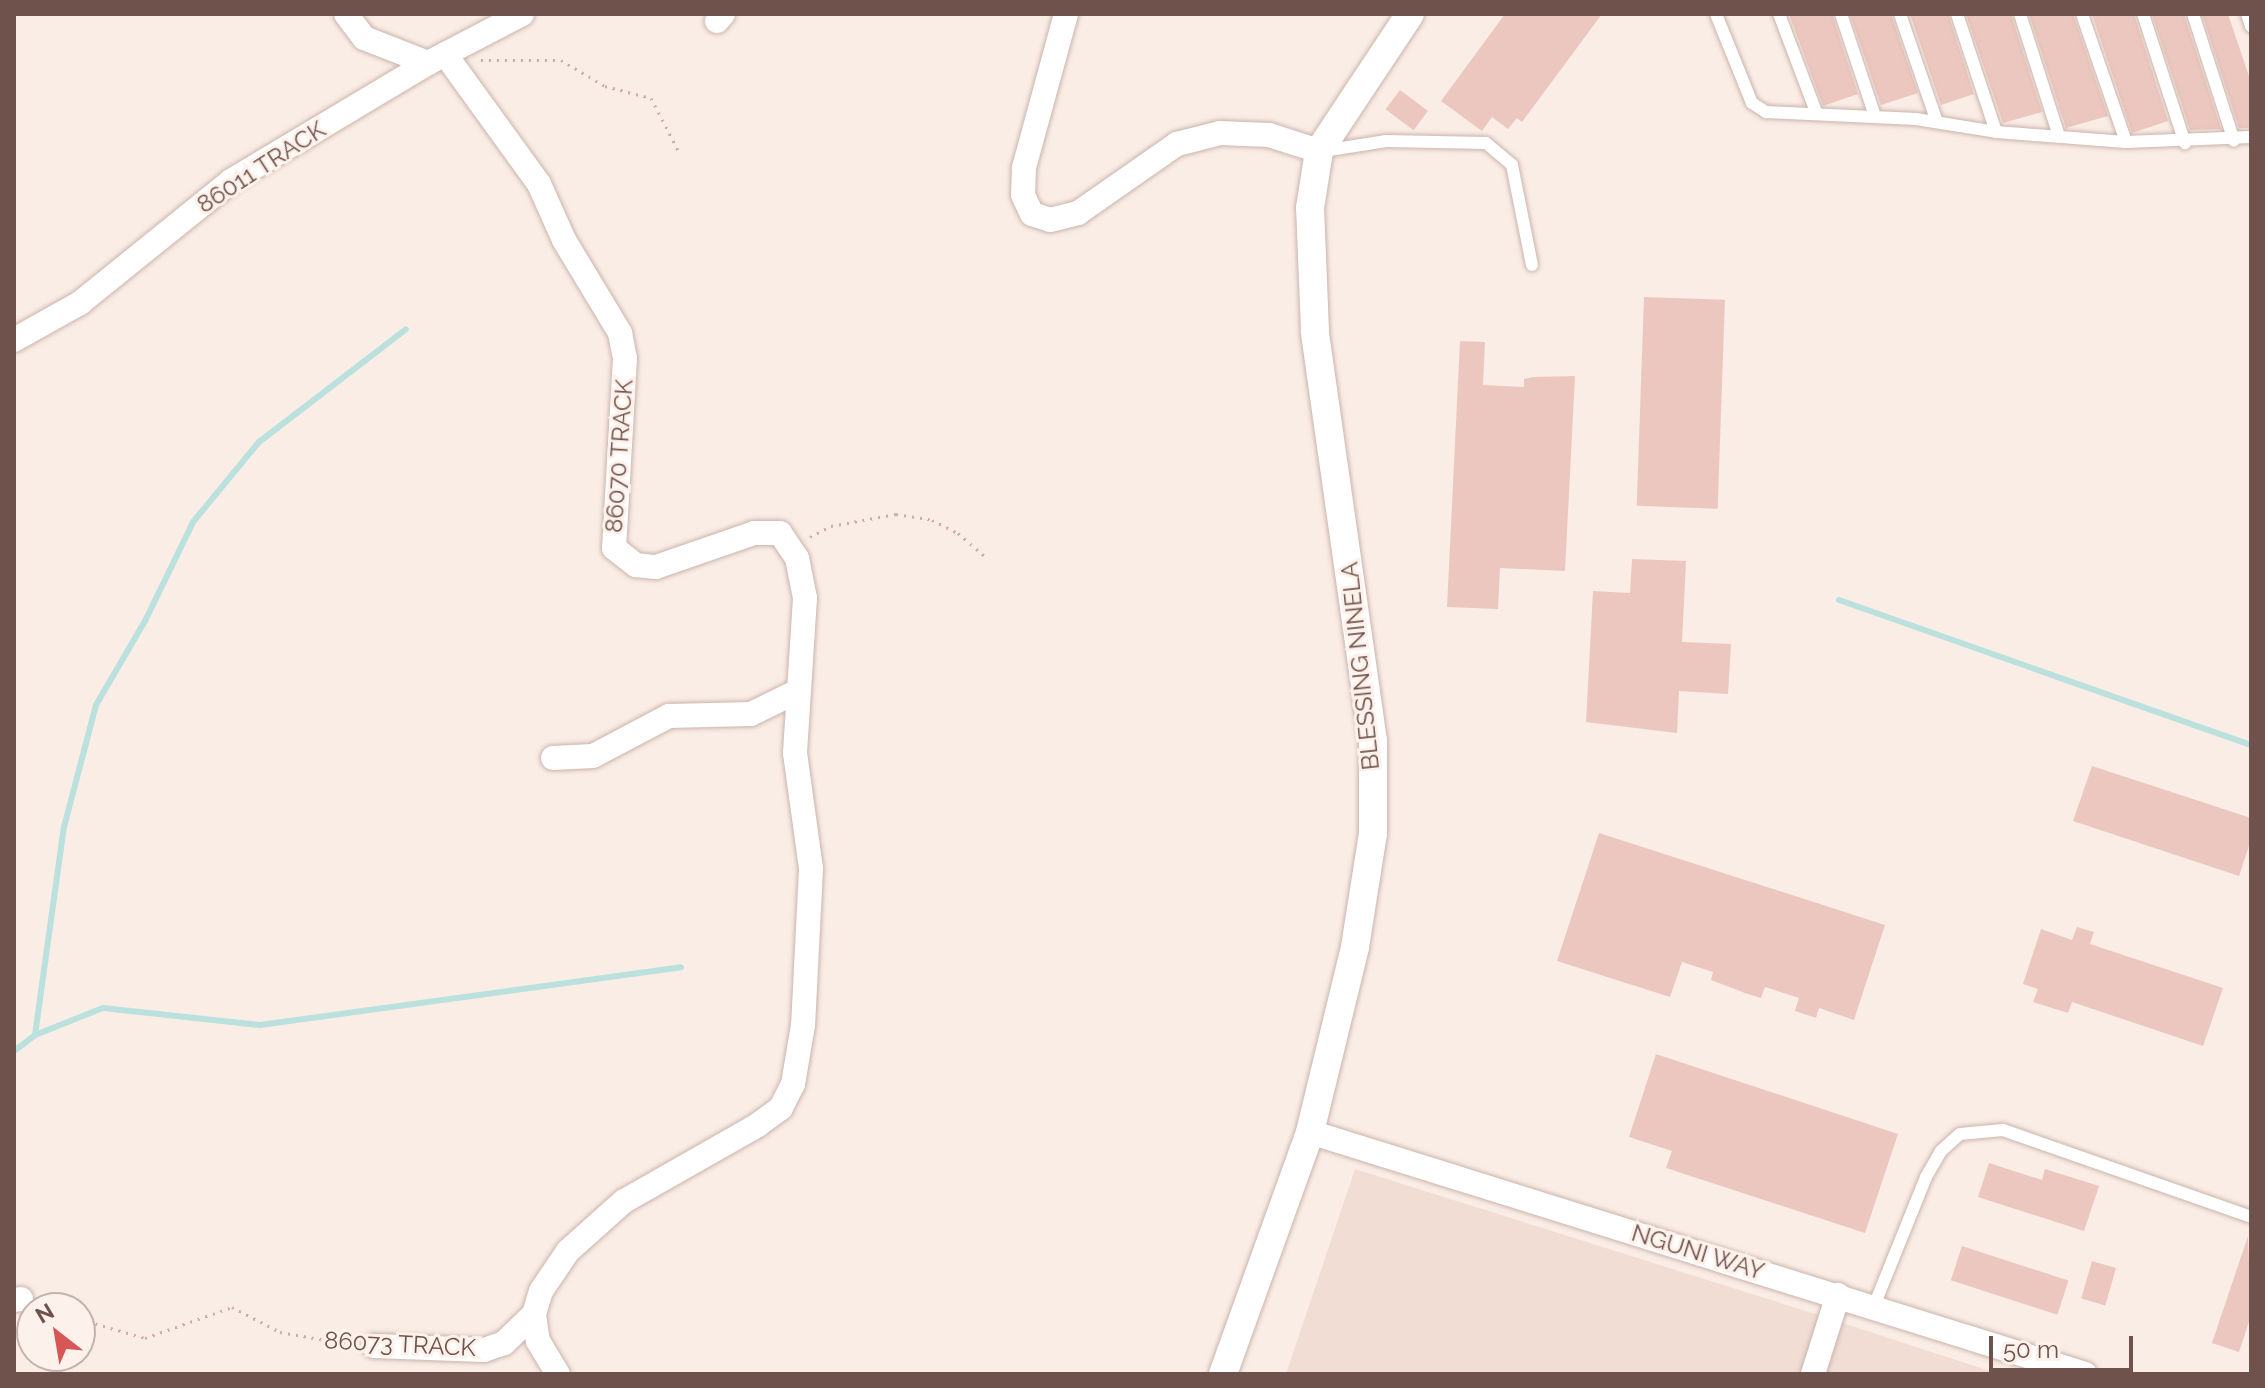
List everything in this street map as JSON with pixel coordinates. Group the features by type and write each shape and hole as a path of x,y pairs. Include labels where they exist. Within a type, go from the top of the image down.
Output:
{"street":[{"path":"346,14 364,38 437,59"},
{"name":"86011 TRACK","path":"14,340 80,303 231,181 437,59 522,14"},
{"path":"1066,14 1024,168 1023,195 1032,214 1050,220 1078,213 1177,144 1220,133 1269,135 1319,151"},
{"name":"BLESSING NINELA","path":"1223,1374 1310,1132 1355,947 1373,833 1373,741 1315,331 1310,208 1319,151 1410,14"},
{"name":"86070 TRACK","path":"437,59 539,184 564,240 620,333 625,358 614,548 636,565 656,567 766,531 780,533 792,546"},
{"path":"558,1374 538,1341 534,1314 541,1291 568,1251 624,1201 758,1125 781,1108 793,1084 803,1025 811,869 795,753 796,692 805,598 792,546"},
{"path":"553,758 593,756 669,716 751,714 796,692"},
{"name":"NGUNI WAY","path":"1310,1132 2085,1374"},
{"path":"1813,1374 1838,1295"},
{"name":"86073 TRACK","path":"374,1346 484,1350 504,1343 534,1314"}],"lane":[{"path":"1716,14 1758,109 1875,116 1996,132 2126,142 2185,143 2234,141 2251,137"},
{"path":"1779,14 1816,112"},
{"path":"1841,14 1875,116"},
{"path":"1900,14 1937,122"},
{"path":"1957,14 1996,132"},
{"path":"2020,14 2059,136"},
{"path":"2082,14 2126,142"},
{"path":"2143,14 2185,143"},
{"path":"2193,14 2234,141"},
{"path":"2247,14 2251,26"},
{"path":"1319,151 1386,141 1486,143 1512,165 1532,265"},
{"path":"1874,1306 1926,1177 1941,1151 1960,1134 2003,1130 2251,1217"}],"path":[{"path":"437,59 574,64 605,86 651,98 678,150"},
{"path":"792,546 831,526 896,514 932,520 958,533 987,558"},
{"name":"86073 TRACK","path":"96,1324 145,1338 232,1307 280,1332 374,1346"}],"shaded area":[{"path":"1355,1169 1809,1312 1999,1374 1286,1374"}],"building":[{"path":"1505,14 1602,14 1522,122 1517,118 1508,129 1492,117 1482,131 1441,101"},
{"path":"1789,14 1832,14 1858,94 1823,106"},
{"path":"1850,14 1891,14 1918,93 1881,105"},
{"path":"1910,14 1948,14 1974,94 1941,105"},
{"path":"1966,14 2011,14 2042,112 2003,123"},
{"path":"2029,14 2073,14 2108,116 2066,128"},
{"path":"2092,14 2134,14 2168,121 2132,133"},
{"path":"2152,14 2184,14 2221,129 2190,130"},
{"path":"2202,14 2228,14 2251,82 2251,128 2239,128"},
{"path":"1400,90 1428,111 1414,130 1386,109"},
{"path":"1644,297 1725,300 1718,509 1637,506"},
{"path":"1460,341 1485,342 1483,385 1524,387 1524,379 1533,377 1575,376 1565,571 1500,568 1498,609 1447,607"},
{"path":"1632,559 1686,561 1682,642 1731,644 1728,694 1679,691 1677,733 1586,722 1593,591 1630,593"},
{"path":"2092,766 2251,818 2251,840 2239,876 2073,821"},
{"path":"1599,833 1885,925 1854,1020 1819,1008 1816,1018 1795,1011 1799,998 1765,987 1761,998 1711,980 1713,972 1682,962 1670,997 1557,961"},
{"path":"2077,927 2094,932 2090,944 2223,988 2203,1046 2072,1002 2068,1013 2033,1002 2038,989 2023,984 2041,929 2072,940"},
{"path":"1656,1054 1898,1134 1865,1233 1666,1168 1672,1151 1629,1137"},
{"path":"1989,1163 2042,1180 2045,1169 2099,1186 2084,1231 1978,1197"},
{"path":"2248,1236 2251,1316 2239,1352 2212,1343"},
{"path":"1962,1246 2069,1281 2057,1315 1951,1280"},
{"path":"2092,1261 2116,1268 2105,1305 2081,1298"}],"waterway":[{"path":"35,1035 64,827 96,705 146,619 193,522 259,442 406,329"},
{"path":"1839,600 2251,745"},
{"path":"14,1051 35,1035 103,1008 260,1025 681,967"}]}
